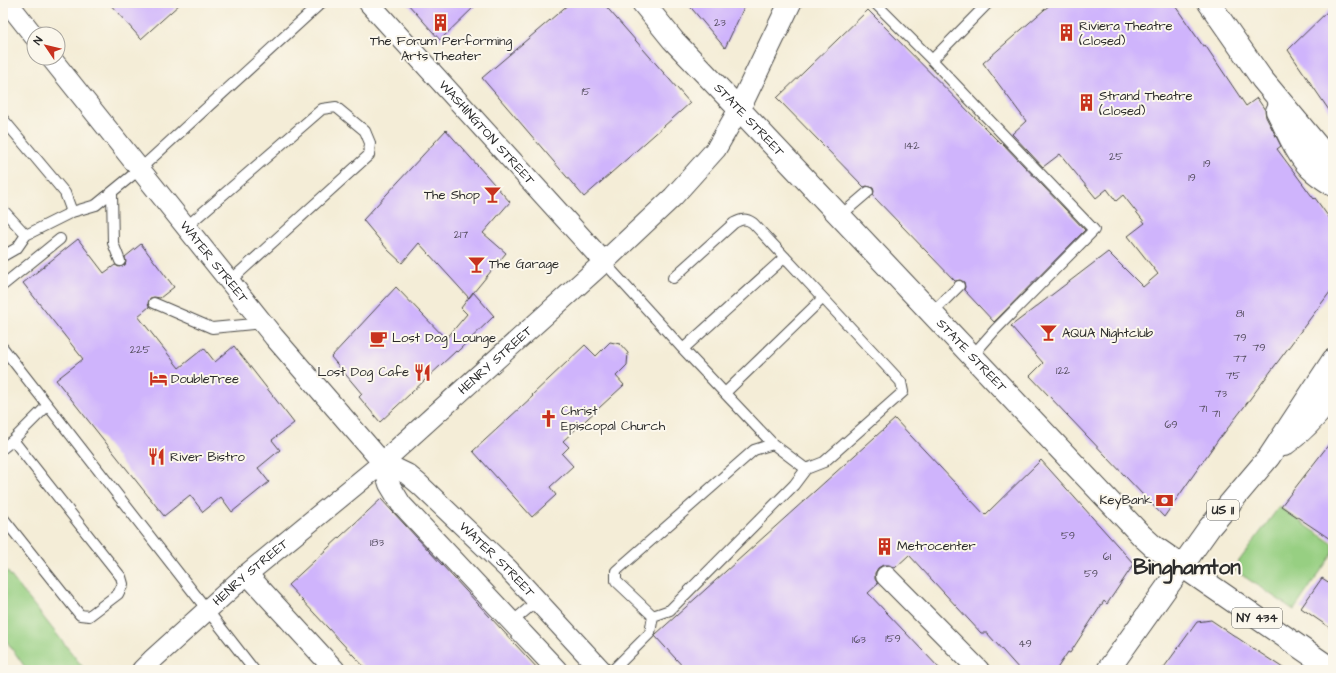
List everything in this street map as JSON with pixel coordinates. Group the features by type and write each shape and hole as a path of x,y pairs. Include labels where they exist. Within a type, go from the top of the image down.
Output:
{"street":[{"path":"8,3 26,26"},
{"name":"WASHINGTON STREET","path":"369,3 604,262"},
{"name":"STATE STREET","path":"643,3 673,40 1142,536 1153,546 1333,670"},
{"name":"HENRY STREET","path":"142,670 247,574 382,462 604,262 673,197 716,149 739,109 790,3"},
{"path":"1209,3 1262,79 1321,150 1333,161"},
{"name":"WATER STREET","path":"57,66 264,323 382,462 389,484 401,504 557,670"},
{"path":"1262,79 1293,143 1315,172 1333,185"},
{"name":"US 11","path":"1108,670 1219,515 1269,457 1333,360"},
{"name":"US 11","path":"1269,457 1305,429 1333,395"},
{"name":"WATER STREET","path":"382,462 407,474 420,485 503,564 603,670"},
{"path":"247,574 335,670"},
{"path":"886,576 979,670"}],"lane":[{"path":"3,256 17,248 26,235 72,212 96,205 140,169 321,3"},
{"path":"875,3 932,60 1094,230 995,330 972,356"},
{"path":"932,60 988,3"},
{"path":"186,227 322,109 336,107 365,131 370,143 369,155 230,281"},
{"path":"3,119 66,193 72,212"},
{"path":"112,192 114,243 120,261"},
{"path":"840,216 868,192"},
{"path":"3,210 26,235"},
{"path":"652,616 670,610 794,485 806,469 824,462 903,392 901,382 753,223 747,219 741,219 734,223 673,278"},
{"path":"3,285 60,239"},
{"path":"683,349 785,257"},
{"path":"604,262 683,349 773,444 806,469"},
{"path":"932,313 959,286"},
{"path":"725,393 823,298"},
{"path":"154,304 212,328 264,323"},
{"path":"3,348 254,670"},
{"path":"3,448 47,406"},
{"path":"3,518 80,615 89,616 118,594 123,584 121,577 13,440"},
{"path":"652,616 616,581 616,571 754,450 773,444"},
{"path":"512,622 537,601"},
{"path":"603,670 650,633 652,616"}],"green space":[{"path":"1279,507 1333,544 1333,553 1294,610 1233,569"},
{"path":"3,566 85,670 27,670 3,636"}],"building":[{"path":"109,3 181,3 141,39"},
{"name":"The Forum Performing Arts Theater","path":"407,3 478,3 440,40"},
{"path":"570,3 603,3 690,103 584,197 482,78"},
{"path":"687,3 746,3 725,48"},
{"path":"1052,3 1173,3 1203,46 1205,45 1246,106 1257,98 1265,110 1266,117 1281,146 1277,149 1333,223 1333,288 1220,437 1164,517 1030,376 1043,363 1011,326 1108,252 1143,287 1158,274 1128,236 1145,223 1123,195 1116,201 1107,189 1096,198 1060,154 1043,167 1012,134 1026,121 983,63"},
{"path":"1333,6 1333,116 1288,50"},
{"path":"868,10 1001,144 1002,143 1085,230 994,322 964,290 964,282 960,280 955,281 873,196 873,188 867,186 864,187 777,98"},
{"path":"446,130 510,202 483,233 506,253 469,298 419,243 402,263 388,250 363,220"},
{"name":"DoubleTree","path":"78,239 104,273 115,265 119,267 125,265 125,257 141,244 174,287 160,298 150,298 148,303 149,307 138,316 179,368 204,348 215,362 234,346 294,423 272,440 280,450 258,468 269,482 232,512 221,497 203,512 190,495 164,516 56,380 83,359 23,283"},
{"path":"396,287 446,339 467,314 461,308 473,292 494,316 380,422 359,397 362,394 331,357"},
{"name":"Christ Episcopal Church","path":"610,342 620,344 628,353 627,365 616,376 624,385 563,441 569,447 562,454 573,466 550,487 556,495 532,517 473,451 533,396 532,395 585,345 596,356"},
{"name":"Metrocenter","path":"895,419 985,515 1041,460 1134,564 1107,604 1104,601 1070,653 1068,652 1056,670 1020,670 987,633 981,633 909,555 895,568 889,565 883,565 878,568 875,573 875,579 878,584 868,593 941,670 686,670 655,636 656,634"},
{"path":"1333,439 1333,541 1281,506"},
{"path":"381,499 539,670 367,670 288,585"},
{"path":"1322,578 1333,585 1333,630 1301,608"},
{"path":"1211,620 1286,670 1162,670 1197,622"}],"place":[{"name":"The Forum Performing Arts Theater","path":"441,22"},
{"name":"Riviera Theatre (closed)","path":"1066,33"},
{"name":"Strand Theatre (closed)","path":"1086,103"},
{"name":"The Shop","path":"493,195"},
{"name":"The Garage","path":"476,264"},
{"name":"AQUA Nightclub","path":"1049,333"},
{"name":"Lost Dog Lounge","path":"379,338"},
{"name":"Lost Dog Cafe","path":"422,372"},
{"name":"DoubleTree","path":"158,379"},
{"name":"Christ Episcopal Church","path":"548,418"},
{"name":"River Bistro","path":"157,457"},
{"name":"KeyBank","path":"1165,500"},
{"name":"Metrocenter","path":"884,546"}],"district":[{"name":"Binghamton","path":"1187,567"}]}
